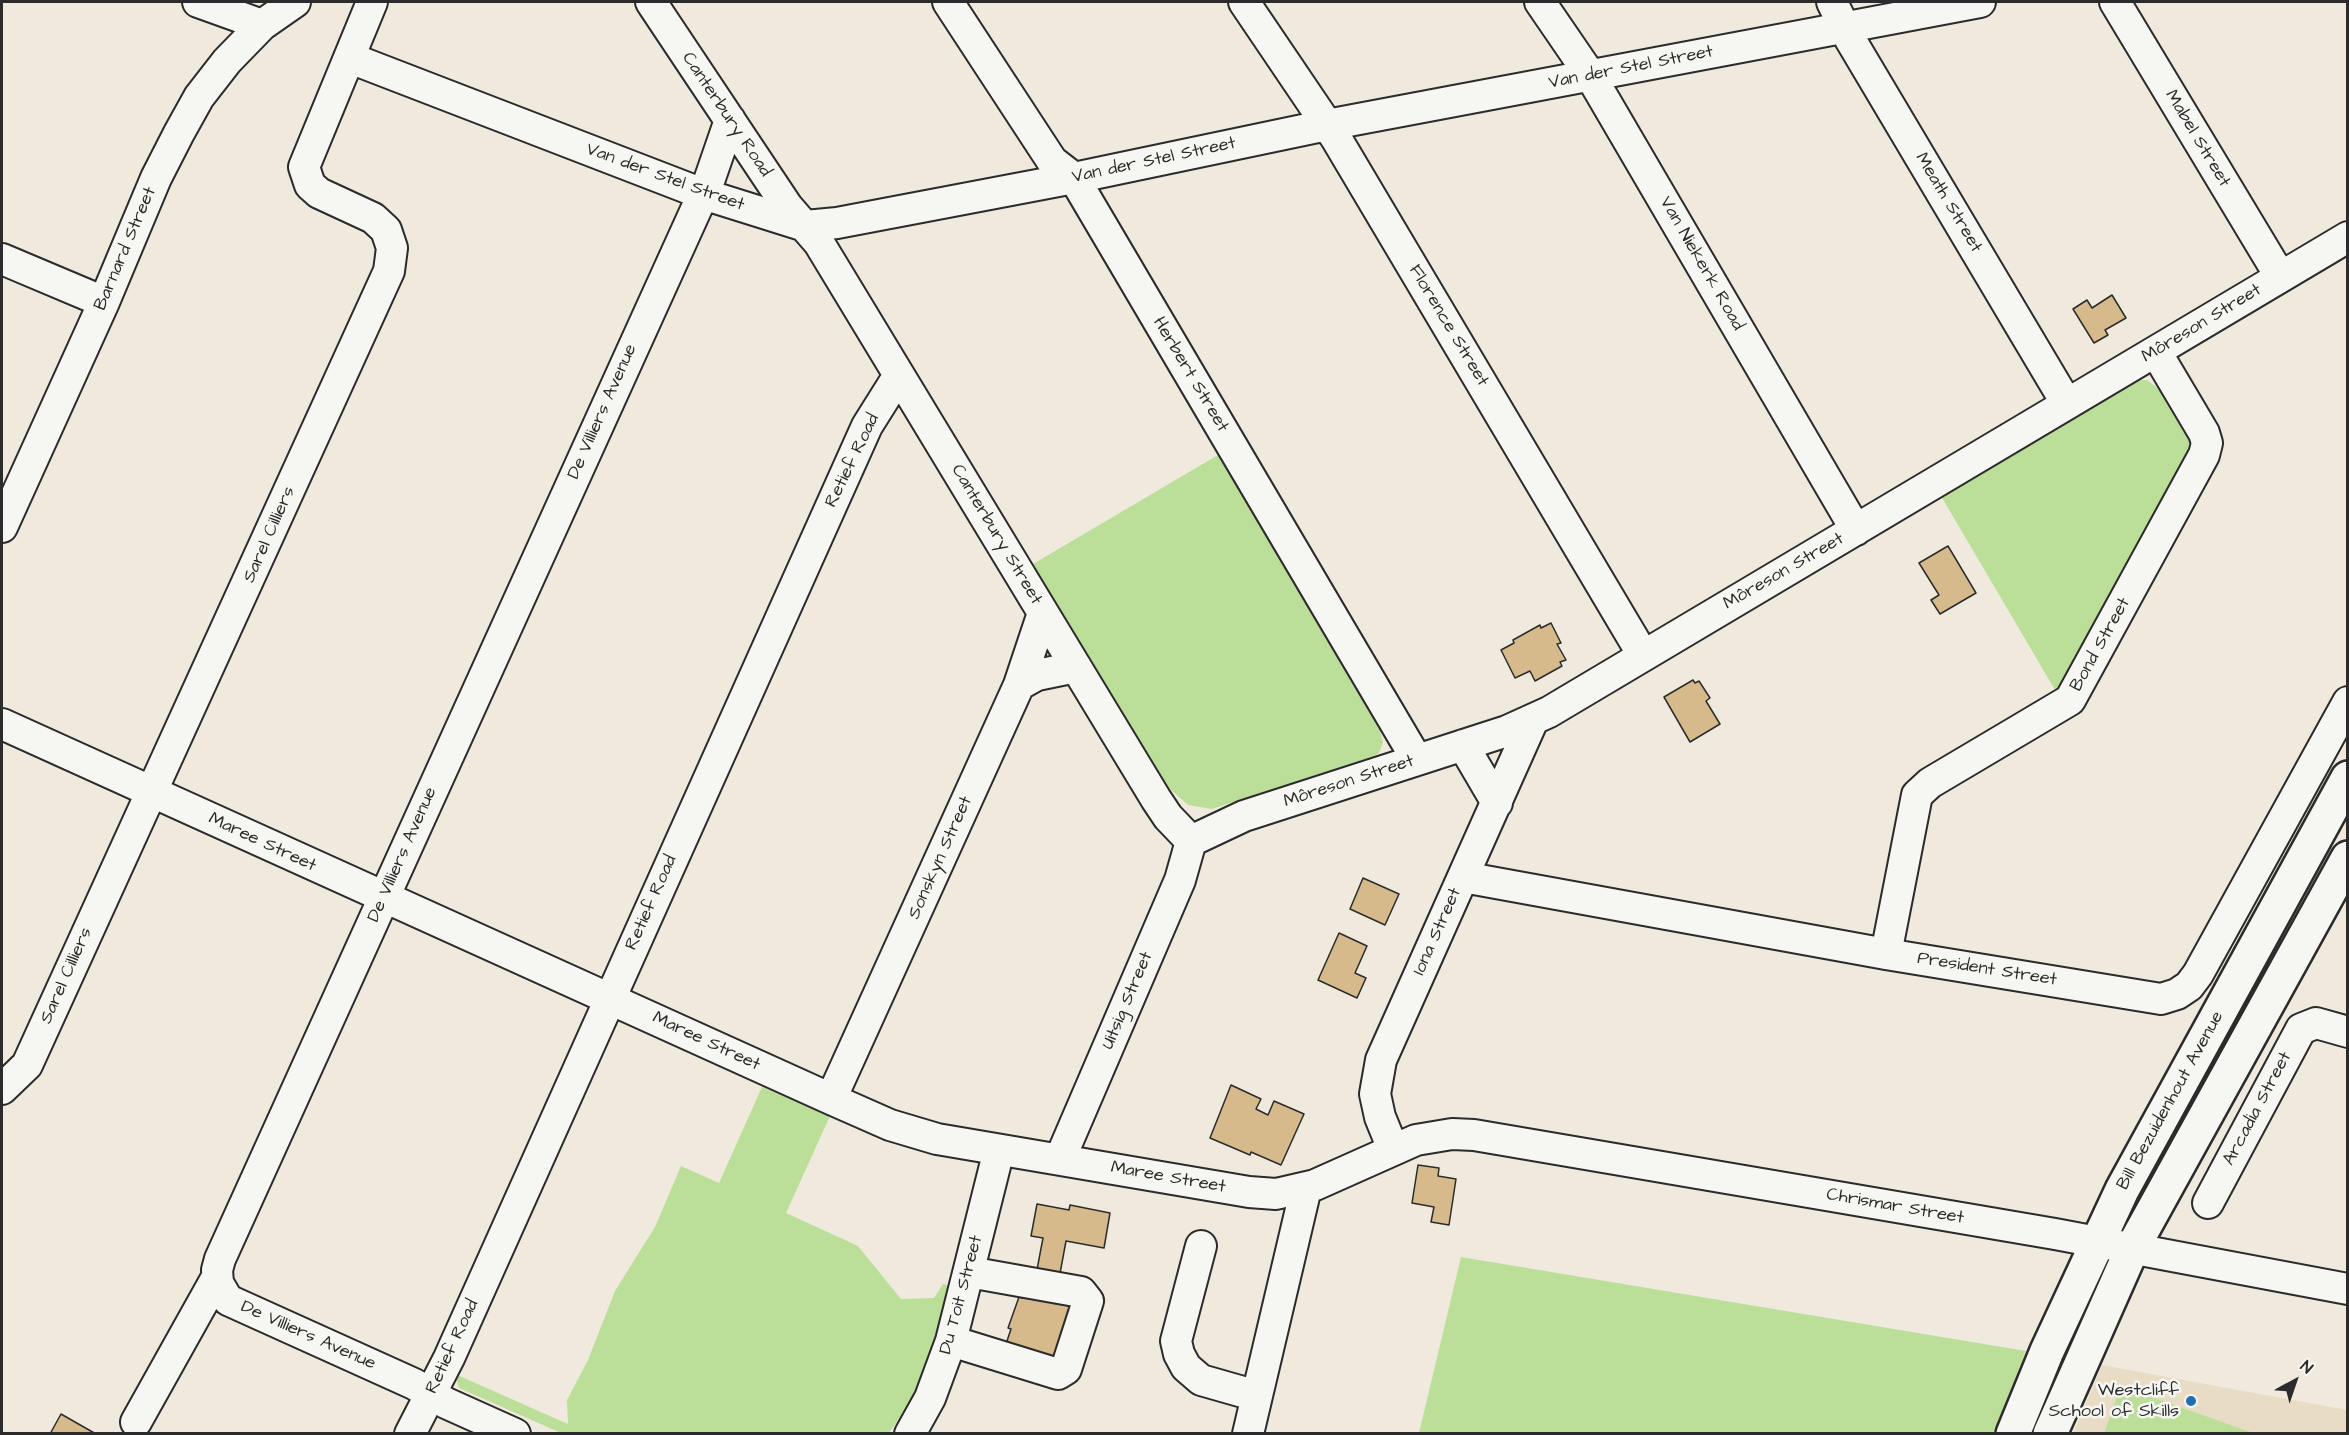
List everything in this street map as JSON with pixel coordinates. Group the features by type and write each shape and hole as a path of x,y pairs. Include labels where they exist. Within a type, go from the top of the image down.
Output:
{"main road":[{"name":"Bill Bezuidenhout Avenue","path":"2013,1434 2097,1241 2122,1190 2348,778"},
{"name":"Bill Bezuidenhout Avenue","path":"2050,1434 2133,1249 2348,858"}],"street":[{"path":"198,2 262,25"},
{"name":"Barnard Street","path":"2,527 104,302 156,178 199,97 227,61 262,25 295,2"},
{"name":"Canterbury Road","path":"651,2 787,206 805,226"},
{"name":"Herbert Street","path":"948,2 1052,161 1074,178 1417,760"},
{"name":"Florence Street","path":"1244,2 1327,125 1643,655"},
{"name":"Van Niekerk Road","path":"1540,2 1590,75 1856,530"},
{"name":"Van der Stel Street","path":"350,58 702,194 805,226 837,223 1074,178 1327,125 1590,75 1839,14 1980,2"},
{"name":"Mabel Street","path":"2115,2 2280,276"},
{"name":"Sarel Cilliers","path":"2,1089 27,1065 389,271 392,248 386,230 373,218 319,193 310,185 304,167 350,58 366,5"},
{"name":"Meath Street","path":"1839,14 2067,404"},
{"name":"De Villiers Avenue","path":"515,1434 228,1300 220,1290 217,1277 220,1259 702,194 730,120"},
{"name":"Canterbury Street","path":"805,226 819,243 1156,799 1168,817 1191,841"},
{"name":"Môreson Street","path":"1191,841 1244,816 1533,720 2348,237"},
{"path":"2,259 104,302"},
{"name":"Bond Street","path":"1886,954 1917,795 1930,783 2070,700 2204,455 2207,443 2204,433 2156,352"},
{"name":"Retief Road","path":"410,1434 432,1395 867,426 899,375"},
{"name":"Sonskyn Street","path":"831,1100 1019,685 1044,613"},
{"path":"1019,685 1040,660 1069,657"},
{"name":"President Street","path":"1463,877 1886,954 2161,999 2189,986 2198,974 2348,702"},
{"name":"Iona Street","path":"1393,1149 1380,1117 1376,1094 1381,1060 1533,720"},
{"name":"Maree Street","path":"2,724 831,1100 890,1125 936,1139 1250,1192 1276,1194 1306,1188 1416,1140 1442,1135"},
{"path":"1463,745 1497,803"},
{"name":"Uitsig Street","path":"1060,1160 1180,880 1191,841"},
{"name":"Arcadia Street","path":"2208,1203 2296,1035 2308,1025 2316,1023 2348,1032"},
{"name":"Chrismar Street","path":"1442,1135 1474,1135 2097,1241 2348,1288"},
{"name":"Du Toit Street","path":"910,1434 930,1398 951,1341 999,1150"},
{"path":"1248,1434 1306,1188"},
{"path":"1201,1246 1176,1341 1179,1354 1186,1367 1201,1380 1257,1396"},
{"path":"951,1341 1058,1374 1066,1369 1088,1300 1081,1292 969,1272"},
{"path":"136,1422 217,1277"}],"shaded area":[{"name":"Westcliff School of Skills","path":"2102,1365 2347,1410 2347,1433 2073,1434"}],"green space":[{"path":"2140,380 2147,380 2159,389 2189,437 2190,447 2086,637 2090,640 2058,695 1941,496"},
{"path":"1218,455 1380,731 1383,742 1379,753 1374,756 1212,809 1188,805 1169,788 1033,564"},
{"path":"762,1087 830,1116 786,1213 858,1246 901,1299 934,1298 943,1284 955,1288 917,1392 889,1433 561,1433 459,1388 455,1374 568,1424 567,1400 588,1360 615,1291 655,1227 681,1166 719,1183"},
{"path":"1461,1257 2026,1351 1993,1433 1419,1433"},
{"path":"2121,1386 2253,1433 2104,1433"}],"building":[{"path":"2112,295 2126,318 2105,330 2108,335 2094,343 2073,309 2087,300 2092,308"},
{"path":"1948,546 1976,593 1940,614 1931,600 1939,595 1919,563"},
{"path":"1551,623 1561,643 1557,644 1566,660 1560,662 1562,666 1535,681 1530,671 1515,678 1501,650 1514,643 1513,640 1540,625 1541,628"},
{"path":"1693,680 1695,683 1699,681 1710,698 1706,701 1720,724 1690,742 1664,697"},
{"path":"1363,878 1399,894 1385,925 1350,909"},
{"path":"1339,933 1367,946 1355,973 1366,978 1357,998 1318,980"},
{"path":"1231,1085 1261,1099 1256,1109 1268,1115 1274,1101 1304,1114 1281,1165 1210,1138"},
{"path":"1418,1165 1439,1168 1438,1176 1456,1179 1449,1225 1431,1222 1434,1207 1412,1203"},
{"path":"1037,1204 1069,1210 1070,1205 1110,1213 1104,1248 1066,1241 1059,1279 1036,1275 1043,1238 1031,1236"},
{"path":"1027,1286 1080,1303 1056,1367 1005,1347 1011,1329 1008,1328 1019,1297 1023,1298"},
{"path":"61,1414 96,1434 50,1434"}],"place":[{"name":"Westcliff School of Skills","path":"2191,1401"}]}
